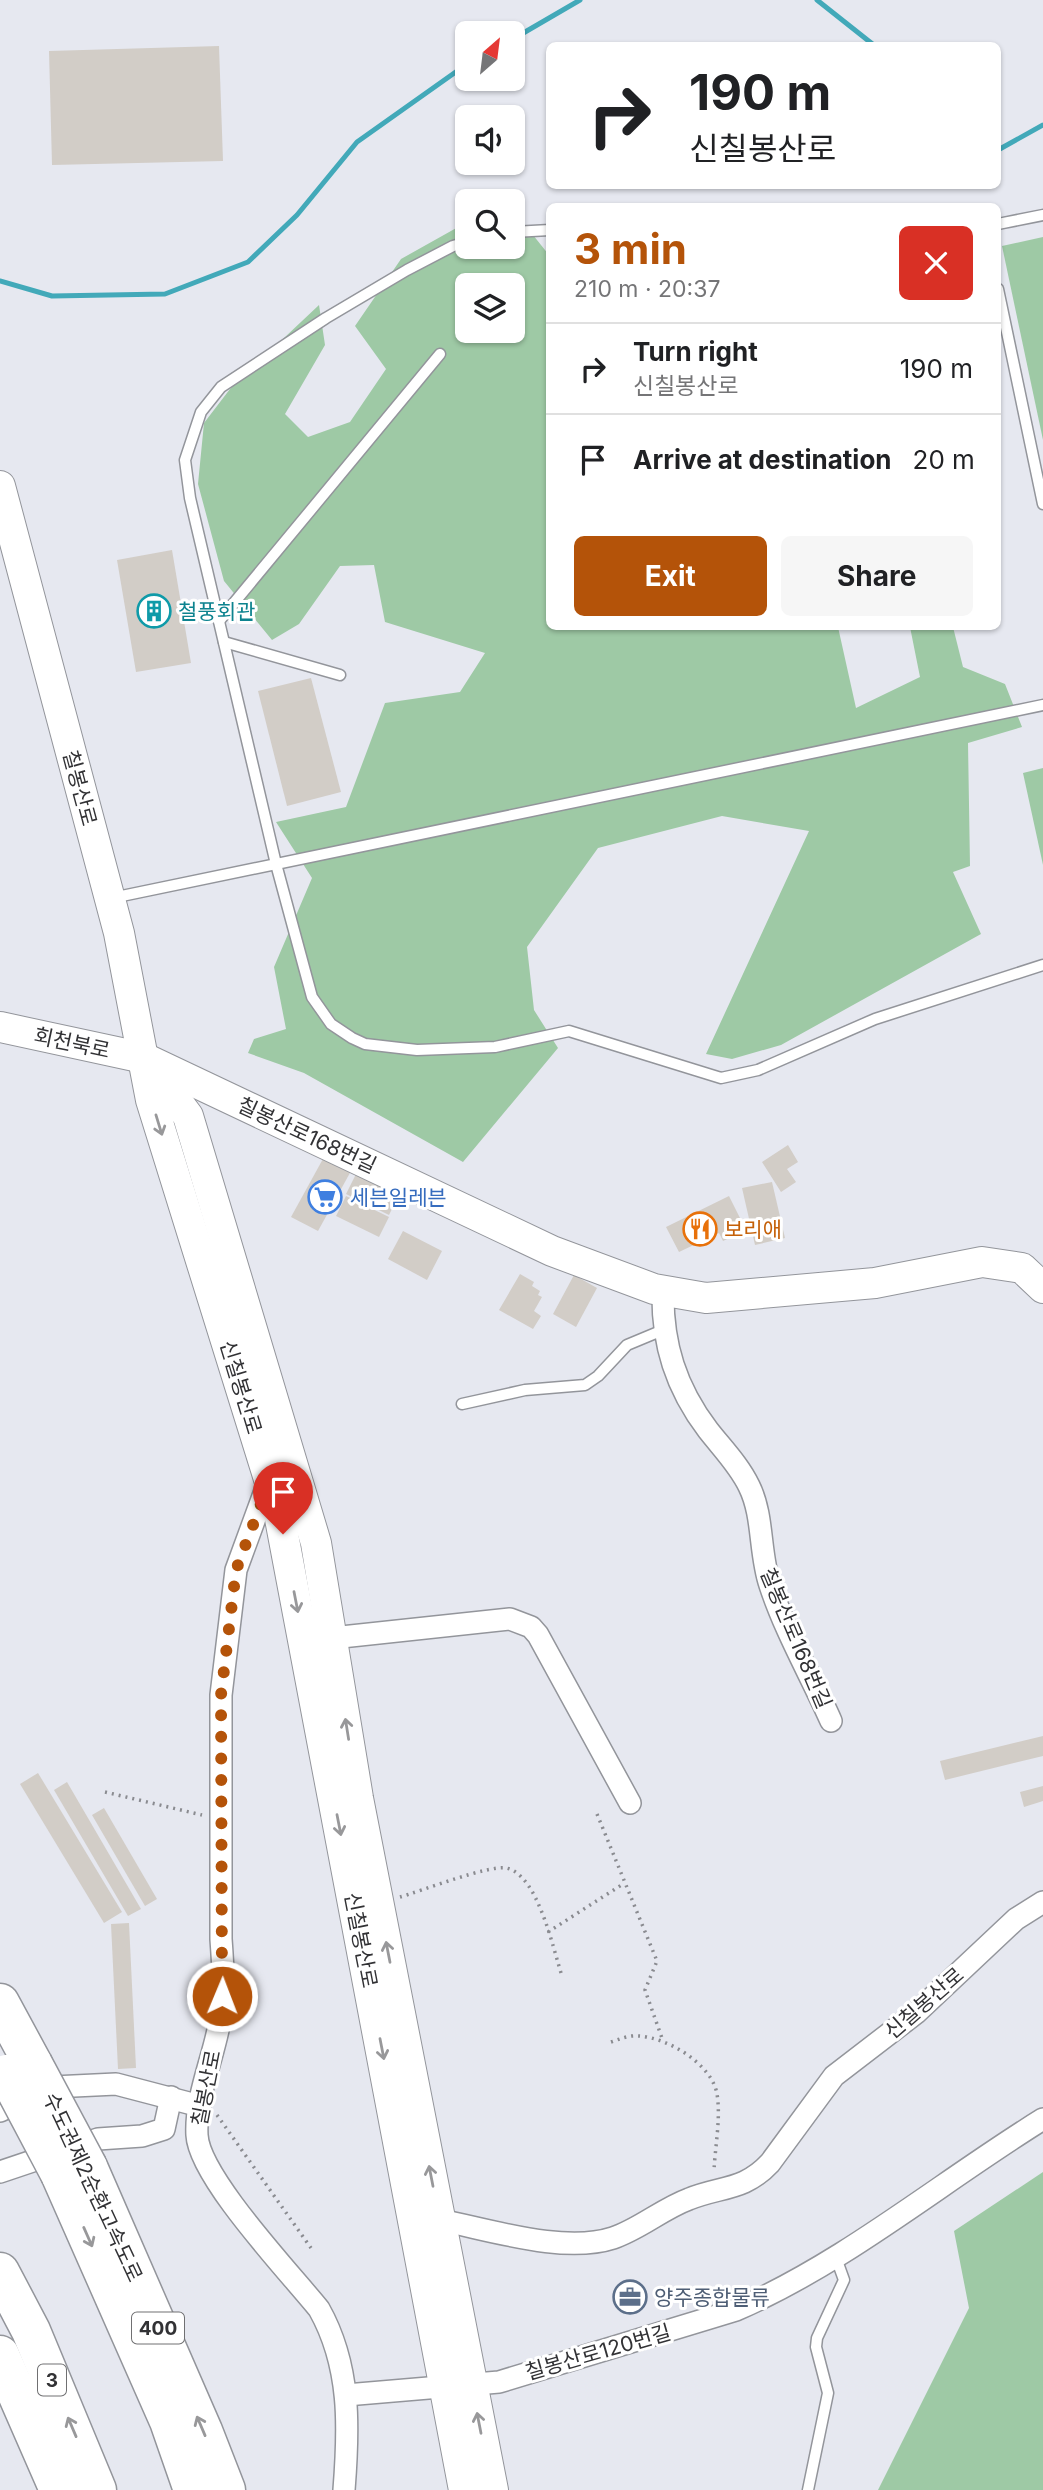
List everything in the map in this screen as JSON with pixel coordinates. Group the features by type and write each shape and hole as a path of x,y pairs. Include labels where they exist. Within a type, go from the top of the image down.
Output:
{"highway":[{"name":"수도권제2순환고속도로","path":"0,2003 10,2078 74,2171 204,2431 226,2490"},
{"name":"수도권제2순환고속도로","path":"74,2171 193,2490"},
{"name":"3","path":"0,2272 31,2331 97,2490"},
{"name":"3","path":"0,2354 59,2490"}],"street":[{"name":"칠봉산로","path":"0,486 4,520 109,898 144,1058"},
{"name":"회천북로","path":"0,1027 144,1058"},
{"name":"칠봉산로168번길","path":"144,1058 552,1251 663,1291 706,1298 862,1284 982,1262 1022,1268 1043,1288"},
{"name":"신칠봉산로","path":"144,1058 151,1100 281,1521 458,2386 493,2490"},
{"name":"신칠봉산로","path":"144,1058 188,1116 307,1503 378,1903 440,2220 458,2386 464,2490"},
{"name":"칠봉산로168번길","path":"663,1291 663,1330 681,1388 699,1418 749,1486 756,1508 771,1588 831,1721"},
{"name":"칠봉산로","path":"270,1480 239,1555 233,1584 221,1695 221,1940 224,1973 220,2018 200,2106 197,2136 204,2161 212,2176 319,2309 339,2353 349,2426 344,2490"},
{"path":"332,1639 510,1619 523,1622 538,1635 630,1803"},
{"name":"신칠봉산로","path":"440,2220 560,2243 589,2242 614,2238 664,2209 713,2192 742,2186 758,2176 834,2076 916,2013 1016,1919 1043,1902"},
{"path":"10,2078 53,2087 116,2084 200,2106"},
{"path":"0,2172 98,2138 142,2136 164,2129 171,2097"},
{"name":"칠봉산로120번길","path":"346,2395 499,2382 736,2310 771,2295 939,2190 981,2158 1043,2119"}],"lane":[{"path":"1001,223 1043,215"},
{"path":"525,231 546,230"},
{"path":"455,245 326,318 221,387 201,412 186,460 191,498 276,864 312,998 331,1024 365,1044 417,1050 495,1048 569,1031 721,1078 758,1070 875,1019 1043,965"},
{"path":"1001,303 1043,504"},
{"path":"219,621 440,354"},
{"path":"224,642 340,675"},
{"path":"109,898 1043,705"},
{"path":"462,1404 525,1390 585,1385 598,1376 627,1345 663,1330"},
{"path":"808,2490 828,2393 816,2347 817,2337 844,2286 835,2255"}],"path":[{"path":"105,1792 222,1817"},
{"path":"597,1814 623,1884 657,1961 645,1990 663,2041"},
{"path":"378,1903 506,1868 523,1879 533,1892 562,1976"},
{"path":"548,1933 623,1884"},
{"path":"611,2042 639,2036 663,2041 701,2066 714,2085 717,2096 713,2192"},
{"path":"200,2106 219,2118 311,2248"}],"green space":[{"path":"525,225 546,251 546,630 839,630 856,708 920,677 911,630 954,630 963,667 1005,684 1022,727 968,743 970,866 953,872 981,934 781,1045 732,1059 706,1054 809,831 722,816 598,848 527,947 534,1010 558,1048 463,1162 304,1073 248,1053 254,1039 286,1029 274,967 312,878 276,822 346,807 385,703 460,692 485,653 385,622 374,565 340,566 299,624 272,640 224,581 198,484 204,423 230,389 319,305 325,345 285,414 308,437 350,422 386,369 355,326 401,259 455,229 455,259 525,259"},
{"path":"1043,237 1043,440 1002,246"},
{"path":"1043,768 1043,865 1023,773"},
{"path":"1043,2172 1043,2490 878,2490 969,2308 954,2231"}],"building":[{"path":"219,46 223,161 52,165 49,51"},
{"name":"철풍회관","path":"172,550 191,663 136,672 117,560"},
{"path":"311,678 341,792 287,806 258,691"},
{"path":"788,1145 798,1162 787,1169 796,1182 781,1192 762,1162"},
{"path":"324,1157 351,1171 318,1231 291,1217"},
{"path":"356,1174 399,1195 389,1215 346,1194"},
{"path":"772,1182 785,1238 755,1245 742,1188"},
{"path":"346,1196 389,1217 379,1237 336,1216"},
{"path":"729,1196 746,1230 723,1241 719,1233 679,1252 666,1227"},
{"path":"403,1231 442,1251 427,1280 388,1259"},
{"path":"520,1274 534,1282 532,1286 540,1291 538,1295 542,1297 534,1311 541,1316 533,1329 499,1310"},
{"path":"574,1275 597,1288 576,1327 553,1314"},
{"path":"1043,1736 1043,1756 945,1780 940,1761"},
{"path":"38,1773 122,1912 104,1923 20,1784"},
{"path":"67,1782 141,1909 128,1916 54,1790"},
{"path":"1043,1786 1043,1801 1024,1807 1020,1792"},
{"path":"104,1808 157,1899 145,1906 92,1815"},
{"path":"129,1923 136,2068 118,2069 111,1924"}],"waterway":[{"path":"525,32 580,0"},
{"path":"817,0 870,42"},
{"path":"0,281 52,296 165,294 248,262 297,215 357,142 455,73"},
{"path":"1001,148 1043,125"}],"place":[{"name":"철풍회관","path":"154,611"},
{"name":"세븐일레븐","path":"325,1197"},
{"name":"보리애","path":"700,1229"},
{"name":"양주종합물류","path":"630,2297"}],"route":[{"path":"222,1996 221,1695 233,1584 239,1555 270,1480 283,1534"}]}
